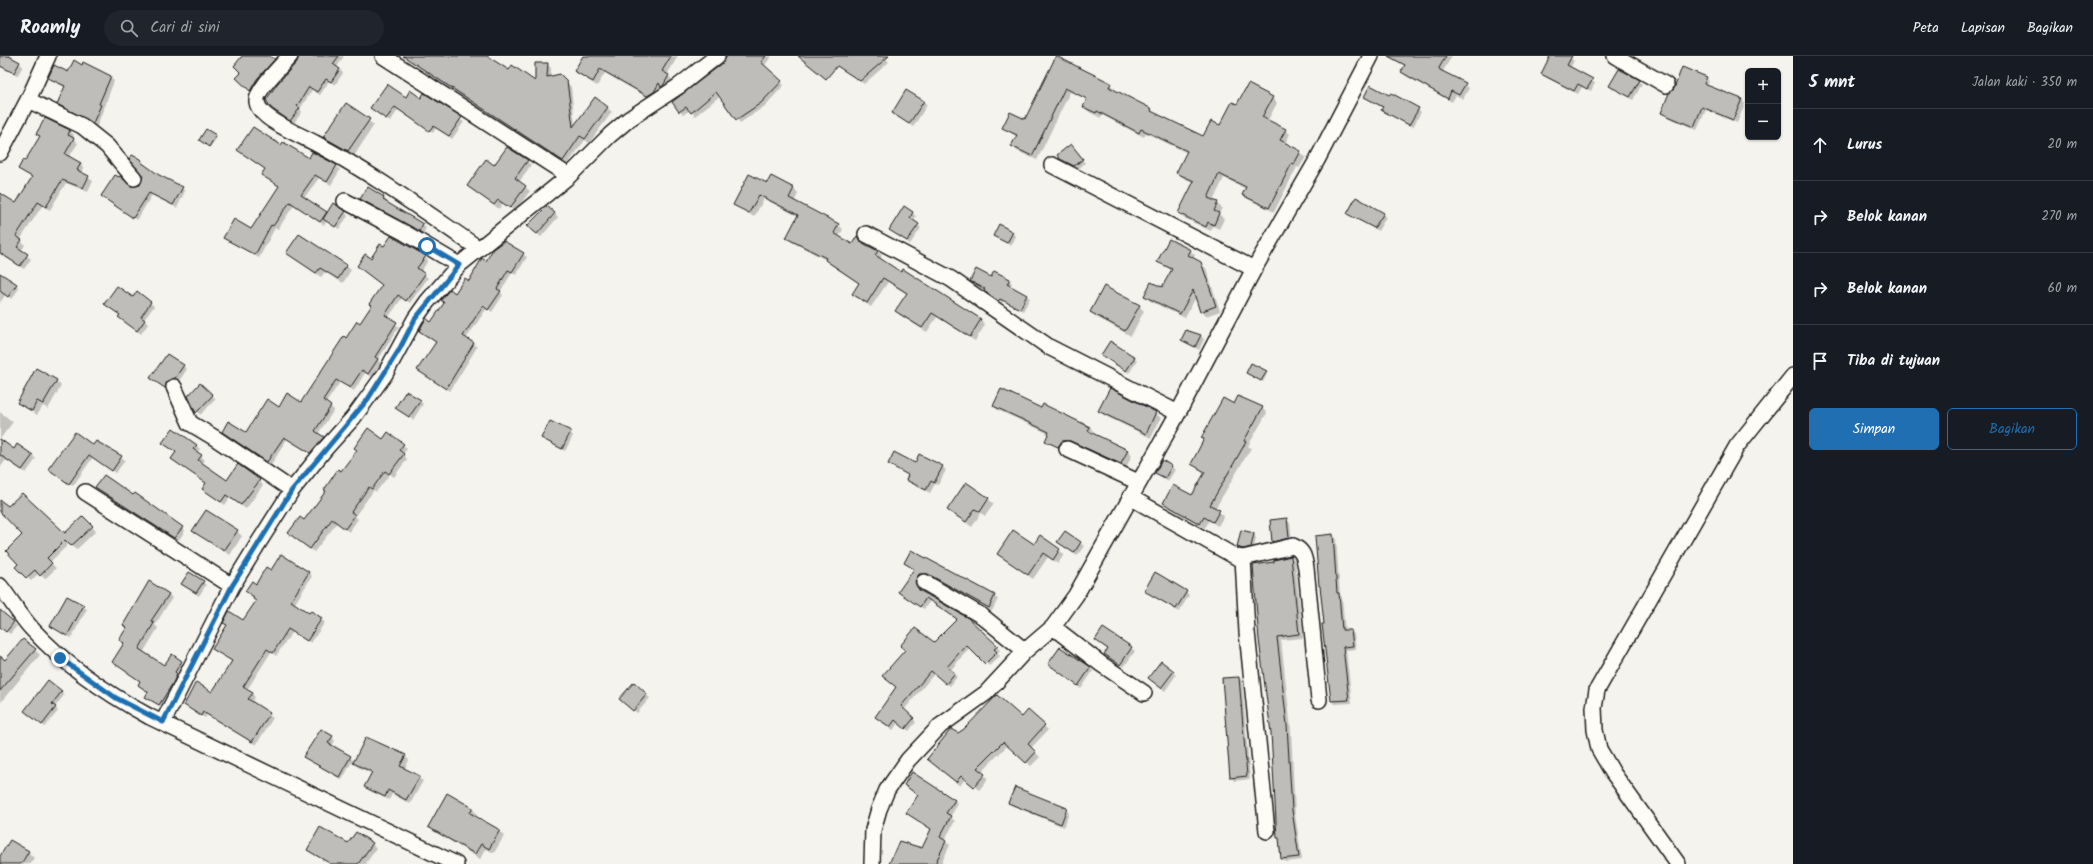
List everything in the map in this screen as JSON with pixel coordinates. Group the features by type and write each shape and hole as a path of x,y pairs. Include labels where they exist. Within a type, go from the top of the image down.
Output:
{"street":[{"path":"0,153 28,100 48,56"},
{"path":"290,56 259,92 256,101 260,111 272,120 327,149 478,248"},
{"path":"383,56 569,176"},
{"path":"163,722 232,586 292,490 368,399 399,350 415,319 459,265 478,248 514,222 569,176 610,135 630,119 679,86 717,56"},
{"path":"872,864 873,830 879,809 895,777 925,741 940,726 986,693 1025,651 1053,626 1076,596 1138,482 1178,413 1254,269 1317,160 1371,56"},
{"path":"1615,56 1666,85"},
{"path":"28,100 82,126 106,146 134,178"},
{"path":"1052,165 1254,269"},
{"path":"345,201 405,233 459,265"},
{"path":"866,234 951,279 1049,347 1178,413"},
{"path":"1678,864 1613,773 1599,749 1595,730 1594,708 1597,690 1737,446 1793,376"},
{"path":"174,387 185,416 190,424 215,438 292,490"},
{"path":"1067,449 1138,482"},
{"path":"85,492 232,586"},
{"path":"1130,497 1236,557 1243,558 1293,546 1299,549 1303,555 1318,700"},
{"path":"1243,558 1247,632 1267,831"},
{"path":"924,582 982,616 1025,651"},
{"path":"0,586 32,629 60,658 116,698 456,864"},
{"path":"1053,626 1101,664 1144,693"}],"building":[{"path":"0,56 9,56 20,62 14,73 0,66"},
{"path":"242,56 269,56 275,59 257,79 250,91 236,78 241,73 234,66"},
{"path":"299,56 339,56 333,64 340,69 331,82 326,79 317,92 309,87 297,106 300,108 290,121 271,108 266,100 277,84 297,62"},
{"path":"403,56 487,56 509,70 512,65 535,81 535,63 548,63 547,77 560,74 567,81 573,127 595,97 608,107 585,139 580,136 563,161"},
{"path":"583,56 671,56 662,71 669,75 663,86 661,87 659,83 654,92 647,96 600,69 593,82 574,71"},
{"path":"727,56 766,56 761,62 782,81 761,103 736,120 716,92 691,113 686,107 679,112 672,102 723,63"},
{"path":"798,56 889,56 860,81 837,66 826,79"},
{"path":"1056,56 1111,83 1109,87 1152,109 1151,111 1203,136 1211,121 1220,125 1232,102 1237,104 1248,84 1273,97 1262,117 1286,129 1280,140 1301,151 1294,164 1292,163 1269,208 1242,195 1246,187 1219,174 1208,198 1218,202 1214,211 1219,213 1214,225 1208,222 1206,227 1178,213 1194,181 1176,173 1187,151 1141,129 1139,133 1097,111 1096,113 1083,107 1087,99 1065,88 1032,156 1011,146 1017,135 1002,128 1010,112 1025,119"},
{"path":"1388,56 1446,56 1439,68 1440,70 1466,83 1459,95 1451,91 1448,99 1401,72 1405,65"},
{"path":"1550,56 1572,56 1567,65 1593,79 1587,89 1578,84 1574,91 1541,74"},
{"path":"74,60 82,65 83,62 111,76 93,123 57,104 65,86 48,78 54,65 68,72"},
{"path":"1682,67 1707,77 1704,84 1742,99 1733,120 1702,107 1694,127 1661,113 1669,93 1674,89"},
{"path":"1619,69 1640,80 1630,97 1609,86"},
{"path":"387,84 406,97 410,90 421,98 424,93 462,117 449,136 433,126 429,131 395,107 386,119 370,108"},
{"path":"1370,85 1389,95 1391,93 1419,108 1409,125 1381,110 1383,107 1364,97"},
{"path":"906,90 924,101 909,124 892,113"},
{"path":"346,103 370,119 348,151 323,137"},
{"path":"45,118 70,130 68,135 74,138 65,154 81,163 77,170 89,176 83,188 62,180 46,207 38,202 16,236 22,240 17,247 28,254 20,266 0,253 0,193 16,203 32,177 18,169 23,160 25,161 40,136 36,134"},
{"path":"253,127 281,145 283,142 309,158 312,152 337,165 327,182 315,175 301,195 327,212 320,222 290,202 273,226 271,225 255,255 223,238 234,219 251,229 279,186 261,175 265,169 237,150"},
{"path":"206,129 216,135 209,147 199,140"},
{"path":"1071,144 1083,159 1074,166 1060,159 1057,155"},
{"path":"507,147 528,160 515,178 526,186 510,208 498,200 494,205 467,186 486,159 494,165"},
{"path":"132,155 142,160 141,162 159,175 183,187 173,205 149,193 133,218 101,196 115,175 120,176 131,186 140,185 143,176 129,159"},
{"path":"749,174 767,183 771,176 794,188 789,198 839,224 834,233 852,244 857,236 861,242 878,251 875,255 901,272 903,269 981,319 970,337 932,313 922,328 895,311 907,293 883,278 867,303 852,294 859,283 825,260 826,258 786,238 798,215 759,195 749,213 733,205"},
{"path":"368,187 384,197 383,200 423,224 419,231 360,199"},
{"path":"1356,197 1384,213 1374,228 1347,214"},
{"path":"333,203 346,211 335,227 323,219"},
{"path":"547,206 555,213 537,234 527,226"},
{"path":"904,206 913,212 910,218 919,224 907,241 889,230"},
{"path":"999,224 1013,232 1007,243 993,236"},
{"path":"299,234 347,265 338,279 320,268 316,273 286,253"},
{"path":"391,236 426,256 417,268 425,274 406,301 398,295 385,315 397,322 375,357 378,359 368,374 362,370 350,388 336,380 323,400 331,406 315,431 324,437 310,453 284,437 267,462 222,432 228,421 246,432 267,399 279,407 287,393 301,402 344,336 346,338 357,321 360,323 372,305 369,304 382,285 357,266 365,254 371,258 380,244 384,246"},
{"path":"1169,239 1191,250 1188,255 1201,262 1216,306 1200,312 1193,290 1180,314 1144,296 1151,282 1162,287 1172,269 1157,262"},
{"path":"504,241 524,253 512,272 508,270 497,289 501,291 488,310 483,306 463,336 474,343 446,389 417,370 436,342 419,331 426,318 431,322 444,303 441,300 450,289 455,293 465,278 469,281 482,258 486,261 493,249"},
{"path":"976,269 991,277 994,271 1010,279 1007,284 1027,295 1020,309 1000,299 998,301 984,291 985,289 970,281"},
{"path":"0,273 17,284 8,297 0,291"},
{"path":"117,286 133,297 137,291 151,302 141,317 145,320 137,331 118,317 120,315 104,304"},
{"path":"1104,286 1140,305 1125,331 1090,312"},
{"path":"1186,330 1201,335 1195,347 1181,340"},
{"path":"1110,341 1135,357 1126,371 1101,355"},
{"path":"167,354 184,365 175,378 167,381 165,388 150,378"},
{"path":"1251,363 1267,371 1261,381 1246,373"},
{"path":"36,368 57,380 43,404 37,401 32,411 17,403"},
{"path":"200,383 213,395 196,413 188,396"},
{"path":"1110,388 1156,412 1146,434 1098,411"},
{"path":"1001,389 1041,408 1043,404 1090,427 1088,431 1128,450 1121,464 1070,441 1062,441 1058,447 1045,441 1049,432 993,406"},
{"path":"406,391 421,400 409,417 395,408"},
{"path":"1238,396 1263,407 1244,441 1246,442 1210,505 1220,510 1213,522 1204,517 1200,524 1163,503 1173,485 1192,495 1205,472 1191,464 1204,439 1201,438 1223,398 1234,404"},
{"path":"550,421 571,431 562,449 541,438"},
{"path":"173,428 197,445 193,449 202,455 198,460 227,480 238,464 260,480 241,505 226,495 221,502 202,489 206,483 171,459 176,452 162,443"},
{"path":"368,428 383,439 388,432 404,444 399,450 404,454 389,474 385,471 372,489 369,487 351,512 355,515 345,529 332,519 310,549 288,533 300,517 304,520 326,491 324,490 338,469 341,471 357,450 354,448"},
{"path":"75,432 93,445 96,441 122,456 112,471 89,455 69,484 48,469"},
{"path":"0,439 14,449 17,444 33,455 22,470 0,455"},
{"path":"894,452 915,463 919,454 943,466 934,483 931,481 926,490 906,480 908,475 888,464"},
{"path":"1162,460 1172,466 1165,478 1155,473"},
{"path":"104,475 133,495 135,493 183,527 174,538 95,487"},
{"path":"966,482 989,498 980,512 975,509 966,522 947,510"},
{"path":"22,493 65,533 83,516 93,526 71,546 65,540 47,558 52,563 40,576 35,570 26,578 15,567 18,564 6,551 22,535 0,512 0,500 8,506"},
{"path":"206,510 238,530 224,551 192,531"},
{"path":"1287,518 1289,538 1272,542 1270,520"},
{"path":"1013,530 1034,544 1040,535 1060,549 1053,560 1043,553 1028,575 997,554"},
{"path":"1241,530 1254,533 1251,547 1243,549 1237,547"},
{"path":"1065,531 1081,542 1074,553 1057,542"},
{"path":"1333,534 1337,593 1339,593 1342,630 1351,630 1353,646 1343,647 1349,700 1331,701 1322,624 1324,624 1315,536"},
{"path":"911,550 995,595 989,608 928,574 919,574 915,582 919,590 968,618 998,646 994,649 997,652 985,664 966,645 947,667 955,673 946,684 931,671 901,706 914,718 905,729 895,720 890,727 875,717 896,687 882,676 905,650 900,646 915,628 934,642 957,619 926,598 920,607 898,592 914,569 904,563"},
{"path":"281,554 309,572 291,601 309,613 311,611 322,618 307,641 288,629 273,653 267,649 243,687 253,693 248,699 270,713 252,742 203,712 201,716 184,705 196,682 212,692 232,661 212,649 227,625 223,623 229,611 243,620 256,601 253,599 254,597 245,591 252,581 256,584 266,567 271,570"},
{"path":"1291,556 1299,634 1277,637 1287,725 1292,810 1299,857 1281,859 1279,838 1277,838 1271,733 1259,640 1253,565 1274,562 1274,560"},
{"path":"189,572 204,581 196,593 181,584"},
{"path":"1155,572 1187,591 1176,609 1144,591"},
{"path":"149,581 169,594 151,621 154,623 139,649 164,665 172,654 182,661 175,672 177,674 173,683 159,705 145,697 148,692 138,685 140,681 112,662 124,643 119,640 127,627 123,625"},
{"path":"67,596 84,605 67,636 50,626"},
{"path":"0,610 14,622 6,632 0,627"},
{"path":"1103,628 1132,647 1120,665 1104,654 1108,649 1095,640"},
{"path":"23,639 36,649 0,691 0,656 5,660"},
{"path":"1060,647 1091,667 1078,686 1048,664"},
{"path":"1161,661 1174,671 1161,688 1148,678"},
{"path":"1239,677 1247,776 1230,778 1222,678"},
{"path":"48,680 62,691 52,704 56,707 42,725 24,711"},
{"path":"634,682 647,694 633,711 619,699"},
{"path":"997,695 1022,717 1028,710 1045,725 1028,744 1036,752 1026,763 1003,742 977,768 985,774 974,787 961,776 956,782 927,759 951,729 958,733 964,729"},
{"path":"321,729 333,736 328,743 351,756 339,777 303,757"},
{"path":"366,737 406,755 400,766 420,776 406,800 388,790 385,797 364,787 372,772 353,763"},
{"path":"912,772 955,800 946,813 951,816 940,837 946,841 935,864 889,864 899,841 922,848 931,829 906,813 918,795 904,785"},
{"path":"1015,787 1067,808 1061,824 1008,803"},
{"path":"447,793 473,808 470,813 500,830 489,849 481,844 475,854 428,827"},
{"path":"320,827 348,843 356,832 373,843 358,864 331,864 307,850"},
{"path":"10,840 29,851 21,864 0,864 0,856"}],"route":[{"path":"60,658 116,698 150,717 163,722 232,586 292,490 368,399 385,374 415,319 427,302 459,265 427,246"}]}
